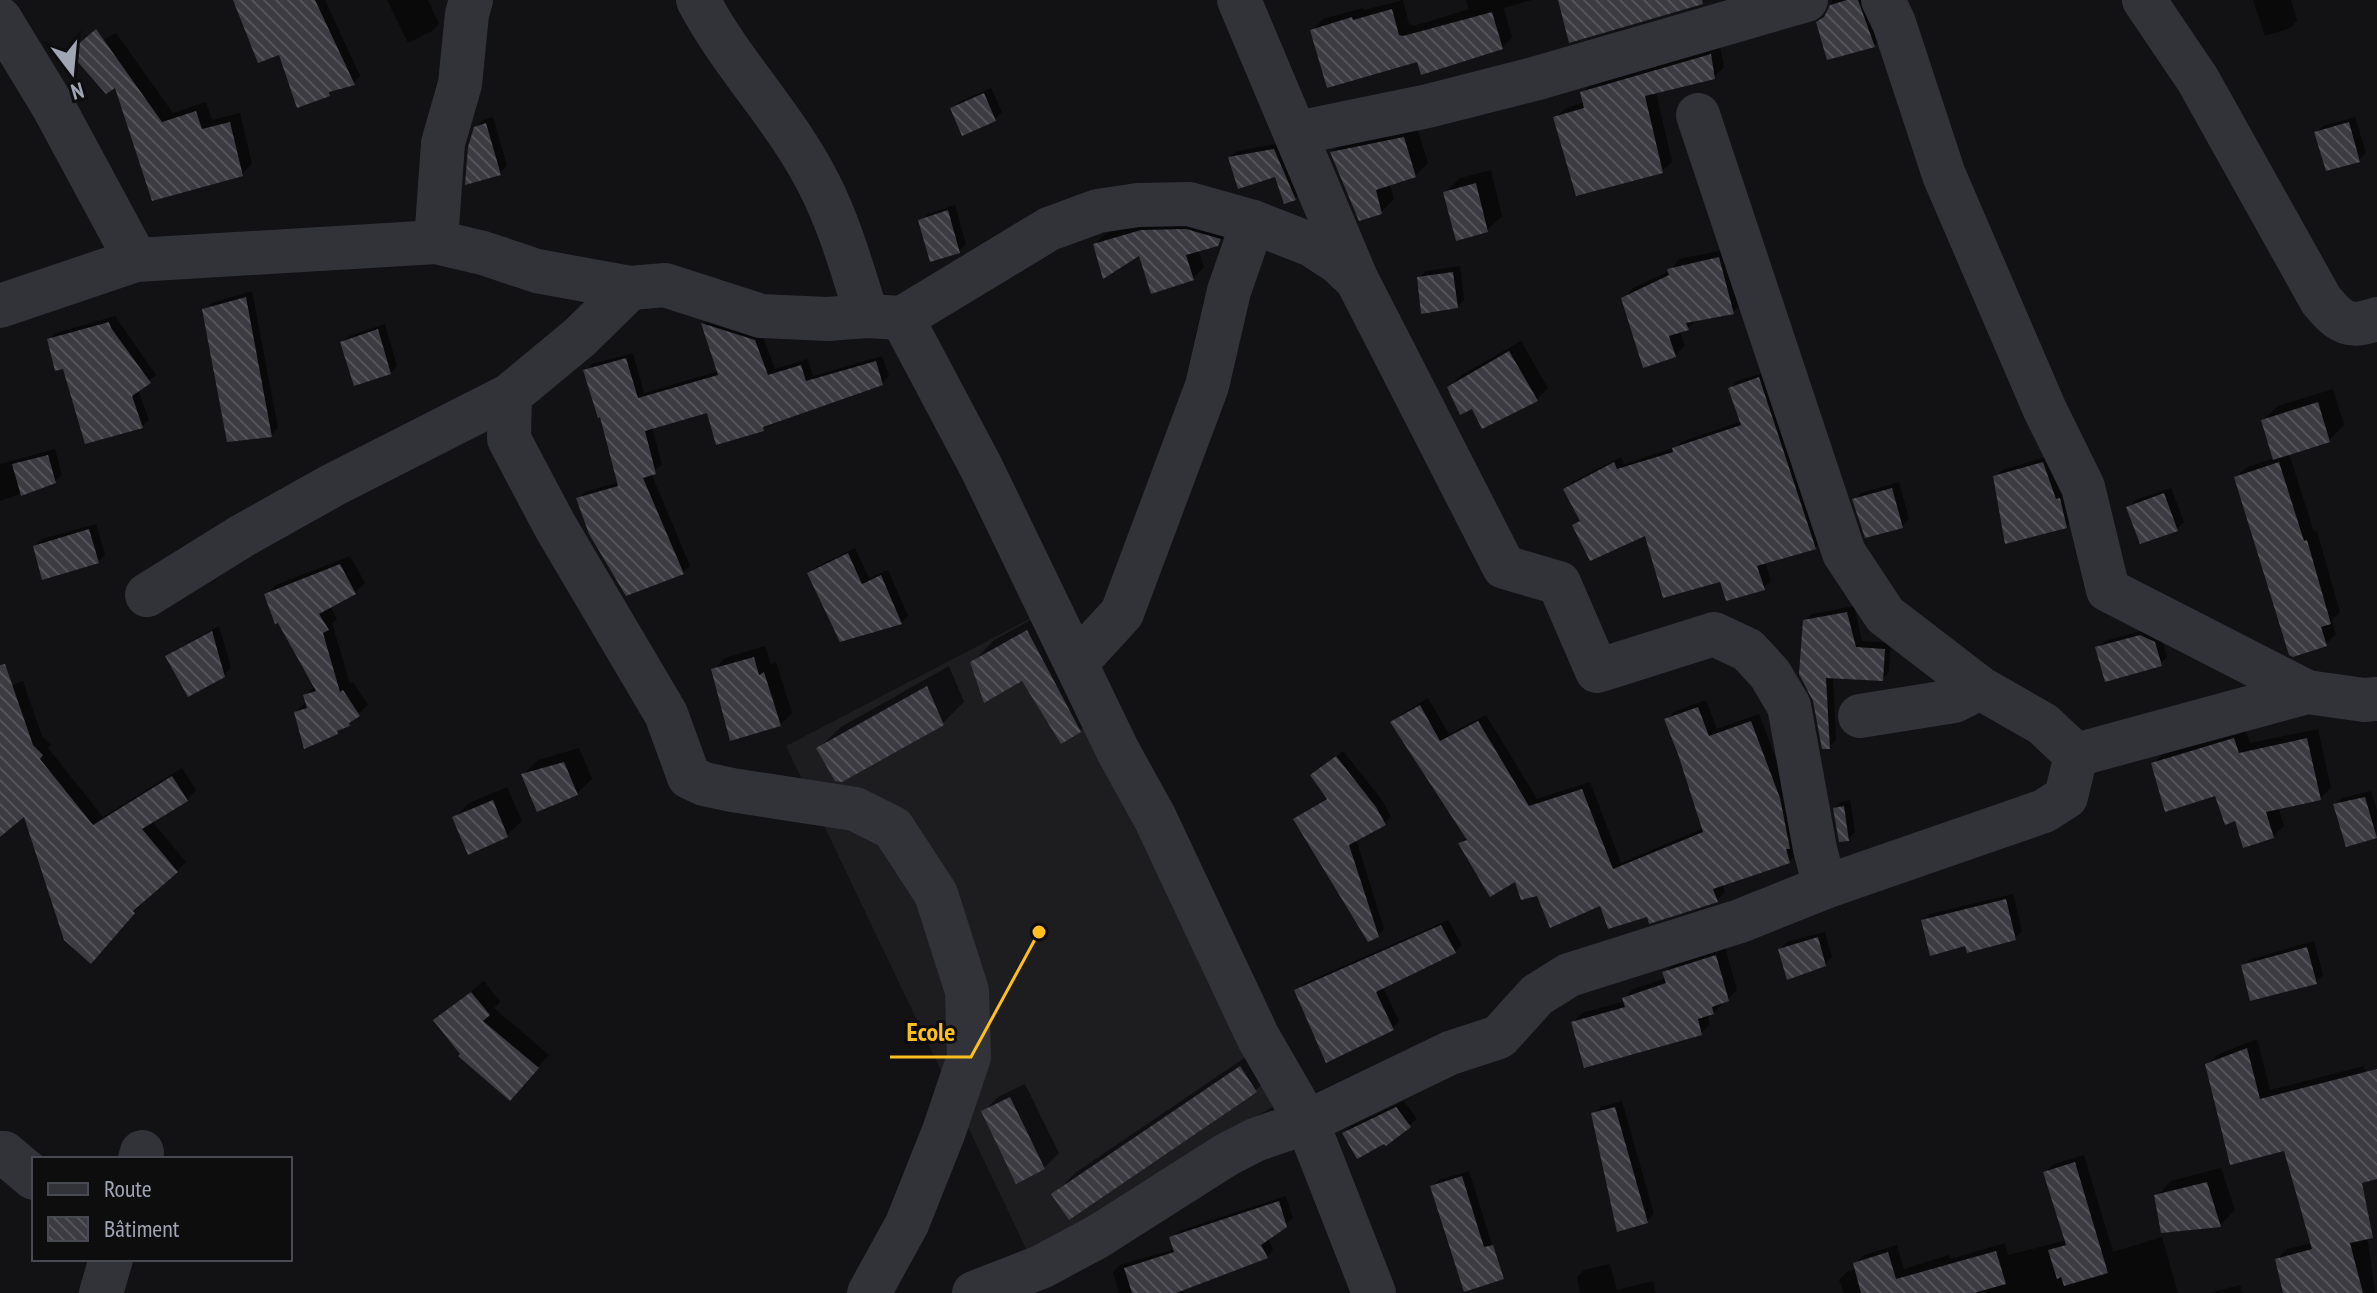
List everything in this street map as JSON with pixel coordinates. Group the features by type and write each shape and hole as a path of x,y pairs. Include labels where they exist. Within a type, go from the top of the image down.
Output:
{"street":[{"path":"436,242 443,143 460,84 471,0"},
{"path":"698,0 713,29 775,114 819,183 849,258 981,467 1118,751 1162,832 1258,1037 1307,1122 1374,1293"},
{"path":"1239,0 1357,280 1504,567 1559,583 1597,671 1714,634 1748,650 1770,674 1789,706 1825,887"},
{"path":"1297,133 1428,106 1534,79 1806,0"},
{"path":"1883,0 1894,23 1944,175 2045,410 2083,487 2108,590 2307,692 2377,699"},
{"path":"2144,0 2198,80 2321,300 2336,319 2357,326 2377,319"},
{"path":"0,19 53,106 136,260"},
{"path":"1698,115 1844,553 1885,615 1980,688 2043,724 2076,755"},
{"path":"0,306 136,260 436,242 471,249 537,271 630,288 665,285 761,316 827,319 884,317 1049,229 1098,211 1138,205 1189,204 1253,222 1312,245 1338,262 1357,280"},
{"path":"1077,662 1122,613 1207,386 1229,291 1253,222"},
{"path":"147,595 242,536 333,485 510,395 580,337 630,288"},
{"path":"510,395 509,439 555,526 666,714 689,777 732,790 855,809 893,828 936,894 967,991 969,1057 907,1224 869,1293"},
{"path":"1860,716 1954,701 1980,688"},
{"path":"2076,755 2307,692"},
{"path":"974,1293 1041,1267 1097,1237 1255,1140 1307,1122 1450,1053 1499,1037 1537,995 1569,975 1740,921 1825,887 2044,811 2066,797 2076,755"},
{"path":"0,1153 32,1176"},
{"path":"101,1293 110,1261"}],"shaded area":[{"path":"1039,614 1280,1102 1030,1257 786,746"}],"building":[{"path":"233,0 315,0 355,85 329,92 330,96 297,108 279,55 258,63"},
{"path":"1558,0 1702,0 1703,4 1569,43"},
{"path":"1858,0 1875,47 1827,60 1816,22 1824,17 1830,5"},
{"path":"1392,9 1399,35 1403,36 1492,12 1503,49 1421,75 1417,62 1327,88 1310,30"},
{"path":"96,29 162,122 196,111 202,129 230,122 243,176 152,201 115,88 106,94 69,52"},
{"path":"1711,54 1715,79 1645,96 1663,173 1576,196 1553,117 1584,108 1580,92"},
{"path":"984,93 996,121 962,136 950,108"},
{"path":"2349,122 2360,162 2326,171 2314,132"},
{"path":"486,123 501,175 465,185 468,147 474,127"},
{"path":"1404,137 1416,177 1376,190 1382,214 1359,221 1330,152"},
{"path":"1274,149 1296,200 1284,204 1275,177 1238,189 1228,157"},
{"path":"1476,183 1488,232 1456,241 1443,192"},
{"path":"948,210 960,253 930,262 918,220"},
{"path":"1186,229 1221,239 1218,246 1186,255 1194,280 1151,294 1139,256 1103,279 1093,244 1141,230"},
{"path":"1719,257 1734,314 1686,323 1689,330 1669,336 1676,357 1643,368 1621,298 1669,275 1667,269"},
{"path":"1453,272 1458,308 1421,314 1417,277"},
{"path":"246,297 272,437 227,442 202,309"},
{"path":"109,322 151,383 132,396 143,428 85,444 63,369 55,371 47,339"},
{"path":"701,323 755,340 768,375 801,365 806,381 876,361 883,385 763,427 764,431 716,445 707,413 645,431 656,474 643,478 684,574 626,596 589,534 576,498 618,486 600,417 583,370 626,358 638,398 718,375"},
{"path":"378,329 391,374 354,386 340,342"},
{"path":"1509,351 1538,401 1482,429 1472,409 1460,415 1447,387"},
{"path":"1759,377 1816,549 1757,566 1765,590 1726,601 1720,582 1663,598 1645,536 1590,561 1572,525 1580,521 1563,489 1614,462 1617,469 1673,452 1672,448 1741,425 1728,388"},
{"path":"2318,402 2330,442 2273,460 2261,420"},
{"path":"48,455 56,483 21,496 12,464"},
{"path":"2043,462 2056,499 2060,498 2067,528 2005,544 1993,476"},
{"path":"2279,462 2304,541 2307,540 2331,624 2321,627 2327,646 2293,657 2289,655 2234,477"},
{"path":"1892,488 1903,528 1865,538 1852,499"},
{"path":"2164,493 2178,531 2140,544 2126,507"},
{"path":"89,529 99,563 42,580 33,546"},
{"path":"848,553 862,584 881,575 902,624 840,642 807,573"},
{"path":"340,564 356,594 319,614 329,630 323,633 340,692 343,690 360,716 349,723 350,726 337,731 338,734 304,749 294,712 307,708 303,695 316,691 278,623 275,624 264,594"},
{"path":"1847,612 1856,647 1885,649 1883,681 1826,678 1830,749 1822,749 1813,701 1799,674 1803,620"},
{"path":"1027,630 1081,732 1061,744 1022,681 984,703 970,662"},
{"path":"212,631 225,677 188,697 165,656"},
{"path":"2140,635 2155,642 2162,666 2105,682 2095,647"},
{"path":"754,657 759,675 764,672 781,726 730,741 711,669"},
{"path":"5,664 33,745 43,755 40,759 93,825 172,776 188,801 142,829 178,872 133,911 135,913 91,964 64,940 24,817 0,837 0,665"},
{"path":"927,686 944,725 842,782 835,781 816,748"},
{"path":"1420,705 1440,741 1478,721 1529,806 1582,789 1613,869 1703,832 1664,719 1698,707 1709,736 1751,721 1780,798 1790,863 1713,889 1718,902 1649,924 1647,917 1608,929 1600,906 1550,928 1537,896 1521,900 1515,882 1490,897 1458,843 1467,840 1390,722"},
{"path":"2234,738 2239,753 2307,738 2321,800 2266,812 2274,838 2243,848 2235,821 2225,825 2215,796 2165,812 2151,763"},
{"path":"1336,756 1376,807 1386,825 1349,845 1379,937 1368,942 1293,819 1327,799 1310,775"},
{"path":"564,762 578,795 537,812 521,774"},
{"path":"2365,797 2377,838 2346,847 2333,804"},
{"path":"493,800 508,837 468,855 452,817"},
{"path":"1844,806 1849,841 1839,842 1833,808"},
{"path":"2006,899 2016,940 1967,953 1965,946 1930,956 1921,920"},
{"path":"1441,925 1456,953 1376,992 1394,1030 1326,1063 1294,990"},
{"path":"1818,937 1826,966 1787,980 1778,949"},
{"path":"2307,947 2317,984 2250,1001 2241,965"},
{"path":"1716,955 1729,1001 1712,1007 1714,1014 1698,1019 1702,1035 1584,1068 1571,1022 1625,1007 1622,998 1666,983 1662,972"},
{"path":"471,992 490,1015 483,1021 539,1068 510,1101 458,1056 460,1054 433,1020"},
{"path":"2247,1048 2260,1099 2377,1069 2377,1179 2362,1183 2373,1238 2350,1243 2363,1293 2283,1293 2275,1259 2312,1249 2284,1151 2230,1165 2205,1064"},
{"path":"1240,1066 1257,1092 1069,1220 1051,1194"},
{"path":"1010,1097 1045,1169 1016,1184 981,1111"},
{"path":"1396,1107 1411,1127 1386,1146 1384,1144 1357,1159 1342,1133"},
{"path":"1615,1107 1648,1223 1617,1232 1591,1113"},
{"path":"2075,1162 2108,1273 2064,1286 2061,1277 2057,1279 2048,1250 2066,1245 2043,1172"},
{"path":"1462,1176 1484,1247 1493,1245 1504,1279 1464,1292 1430,1186"},
{"path":"2207,1182 2221,1227 2161,1233 2154,1195"},
{"path":"1279,1201 1287,1227 1261,1245 1268,1258 1176,1293 1132,1293 1124,1268 1174,1252 1169,1237"},
{"path":"1996,1251 2006,1284 1974,1293 1861,1293 1853,1263 1888,1252 1896,1279"}],"place":[{"name":"Ecole","path":"1039,932"}]}
